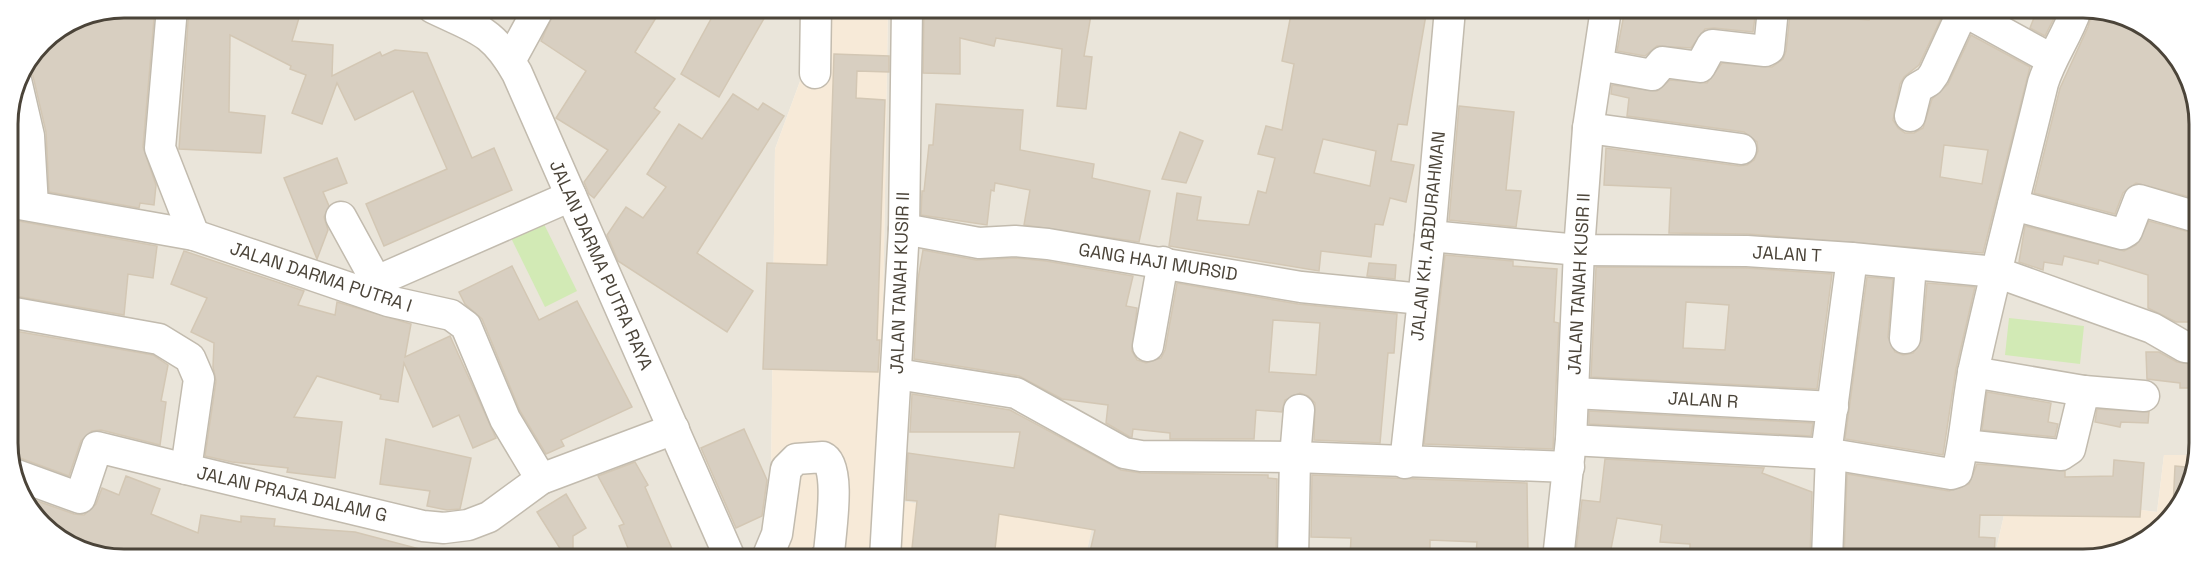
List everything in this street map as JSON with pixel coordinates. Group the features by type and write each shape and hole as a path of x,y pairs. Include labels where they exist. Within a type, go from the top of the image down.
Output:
{"street":[{"path":"171,18 160,148 194,235"},
{"name":"JALAN DARMA PUTRA RAYA","path":"453,18 489,35 510,61 726,549"},
{"path":"510,61 534,18"},
{"path":"814,73 816,18"},
{"name":"JALAN TANAH KUSIR II","path":"886,549 904,229 907,18"},
{"name":"JALAN KH. ABDURAHMAN","path":"1405,463 1430,236 1449,18"},
{"name":"JALAN TANAH KUSIR II","path":"1559,549 1570,453 1578,250 1588,128 1605,18"},
{"path":"1598,65 1652,75 1663,62 1700,67 1712,45 1764,51 1769,49 1772,18"},
{"path":"1910,116 1917,88 1929,81 1934,74 1959,18"},
{"path":"1977,18 2051,59"},
{"path":"897,374 1016,393 1124,453 1184,457 1295,457 1405,463 1570,453 1829,454 1954,474 1964,445 1973,372 1996,272 2051,59 2069,31 2073,18"},
{"path":"21,101 29,136 21,204"},
{"path":"1588,128 1741,149"},
{"path":"341,217 375,279 379,280 571,196"},
{"path":"2013,205 2122,234 2127,231 2139,200 2189,216"},
{"name":"JALAN DARMA PUTRA I","path":"21,204 194,235 388,301 457,318 466,326 505,419 541,479"},
{"name":"GANG HAJI MURSID","path":"904,229 979,243 1009,242 1163,262 1301,287 1422,299"},
{"name":"JALAN T","path":"1430,236 1578,250 1746,251 1852,258 1996,272 2152,328 2185,348 2189,348"},
{"path":"1827,549 1829,454 1833,407 1852,258"},
{"path":"1148,345 1163,262"},
{"path":"1905,338 1911,265"},
{"name":"JALAN PRAJA DALAM G","path":"18,314 159,339 190,358 198,380 186,469 423,526 444,528 468,525 489,517 541,479"},
{"path":"1973,372 2084,391 2144,396"},
{"path":"1964,445 2061,455 2070,449 2084,391"},
{"name":"JALAN R","path":"1574,393 1833,407"},
{"path":"1293,549 1295,457 1299,410"},
{"path":"541,479 674,429"},
{"path":"24,478 80,498 97,447 186,469"},
{"path":"771,549 777,534 786,469 795,459 823,457 830,462 834,481 829,549"}],"shaded area":[{"path":"124,18 803,18 803,73 775,149 770,549 110,548 71,535 44,513 29,490 20,464 18,443 18,117 26,84 36,65 54,44 77,29 103,20"},
{"path":"803,18 888,18 880,499 1093,524 1087,549 770,549 775,149 803,73"},
{"path":"888,18 2090,18 2123,26 2147,40 2163,54 2171,65 2183,90 2189,124 2189,443 2188,455 2164,455 2157,512 2009,493 1996,549 1087,549 1092,524 880,499"},
{"path":"2164,455 2188,455 2183,477 2175,496 2153,523 2136,535 2104,547 2090,549 1996,549 2009,493 2157,512"}],"green space":[{"path":"543,222 577,291 545,307 511,238"},
{"path":"2009,318 2084,326 2080,364 2005,355"}],"building":[{"path":"154,18 143,147 156,185 154,205 140,203 139,208 49,192 46,132 31,74 44,54 54,44 77,29 110,19"},
{"path":"188,18 299,18 292,41 333,45 332,76 380,52 382,56 395,50 427,53 472,158 494,148 512,190 384,246 366,204 447,169 413,91 355,120 337,83 322,124 292,113 306,75 290,69 291,66 230,35 229,112 265,116 261,153 179,149"},
{"path":"551,18 656,18 635,52 675,79 654,108 660,112 594,198 589,194 584,182 608,150 556,118 586,71 541,41"},
{"path":"712,18 764,18 719,97 681,74"},
{"path":"924,18 1090,18 1084,56 1092,57 1086,109 1057,106 1062,49 996,38 994,46 960,38 960,74 923,73"},
{"path":"1290,18 1425,18 1407,125 1398,124 1391,161 1414,165 1406,202 1390,198 1383,225 1375,224 1371,257 1321,251 1319,271 1169,246 1177,193 1201,197 1197,220 1249,225 1258,191 1266,193 1275,158 1258,154 1266,126 1282,130 1294,64 1282,61","holes":["1323,139 1376,151 1370,186 1314,173"]},
{"path":"1623,18 1755,18 1753,32 1705,29 1691,48 1657,46 1645,56 1617,51"},
{"path":"1790,18 1869,20 1870,18 1941,18 1919,65 1904,77 1900,84 1893,120 1905,133 1914,133 1923,128 1932,99 1948,84 1971,35 2030,67 1983,253 1748,234 1669,233 1671,188 1604,185 1606,148 1739,166 1747,165 1754,160 1758,151 1757,142 1744,132 1627,116 1629,98 1611,94 1612,85 1657,91 1670,80 1707,83 1722,63 1772,67 1783,59 1786,51","holes":["1944,145 1988,150 1982,184 1940,177"]},
{"path":"2034,18 2054,18 2045,36 2030,28"},
{"path":"2091,18 2123,26 2147,40 2163,54 2171,65 2183,90 2188,110 2189,197 2136,183 2123,193 2115,214 2034,193 2060,88"},
{"path":"834,54 889,56 889,72 857,71 856,98 885,100 877,340 880,340 878,372 763,369 767,263 827,265"},
{"path":"733,94 758,110 763,103 784,116 697,253 753,291 727,332 618,261 607,235 626,207 643,218 666,187 647,174 679,124 702,139"},
{"path":"936,104 1023,110 1020,150 1094,164 1092,178 1150,191 1139,242 1024,225 1030,190 995,183 994,191 991,190 987,225 921,215 929,145 933,145"},
{"path":"1459,106 1514,112 1506,190 1521,191 1516,227 1449,220"},
{"path":"1180,132 1203,141 1186,183 1162,179"},
{"path":"337,158 347,183 323,192 329,206 324,217 328,230 317,259 284,178"},
{"path":"18,221 157,246 153,278 128,274 124,315 18,297"},
{"path":"2149,221 2189,232 2189,322 2176,322 2148,308 2148,275 2099,260 2098,264 2064,256 2062,265 2044,262 2043,270 2019,262 2025,226 2124,251 2136,245"},
{"path":"923,250 976,260 1015,258 1046,261 1133,276 1126,306 1137,308 1132,351 1137,360 1146,363 1161,358 1165,350 1177,283 1298,304 1397,314 1394,353 1388,353 1380,443 1314,440 1315,403 1308,396 1300,393 1285,400 1282,412 1256,410 1254,439 1170,439 1170,433 1133,429 1132,437 1130,437 1106,423 1108,405 1062,399 1019,376 914,359 918,279","holes":["1273,320 1320,323 1316,375 1269,372"]},
{"path":"184,251 304,291 298,305 335,315 337,302 411,324 405,357 450,336 496,438 473,448 459,415 433,427 404,363 398,402 380,399 381,395 317,376 294,417 342,422 335,478 287,472 288,468 232,462 205,456 216,381 213,367 214,343 191,332 207,298 171,284"},
{"path":"1445,255 1513,261 1513,266 1557,269 1554,322 1559,323 1553,449 1424,444"},
{"path":"1369,263 1396,265 1395,279 1367,276"},
{"path":"512,266 539,320 577,301 632,407 561,440 564,446 546,454 520,411 482,319 465,304 459,292"},
{"path":"1596,267 1746,268 1832,274 1817,389 1591,377","holes":["1686,302 1729,305 1725,350 1683,348"]},
{"path":"1867,277 1893,279 1888,337 1895,352 1903,355 1913,353 1922,340 1927,283 1975,287 1956,369 1943,455 1845,439"},
{"path":"18,332 153,355 168,365 161,401 166,402 160,445 101,430 92,431 81,441 69,476 20,458"},
{"path":"2146,352 2159,352 2177,362 2189,364 2189,388 2180,388 2180,383 2147,379"},
{"path":"1987,392 2051,403 2048,422 2058,424 2055,437 1982,430"},
{"path":"912,394 1010,410 1121,470 1141,473 1268,475 1268,478 1277,479 1276,549 1091,549 1095,530 999,514 995,549 912,549 917,501 906,500 908,453 1014,468 1020,432 910,432"},
{"path":"2097,409 2149,412 2148,423 2121,422 2120,427 2095,422"},
{"path":"1589,411 1813,423 1811,436 1589,424"},
{"path":"744,429 767,480 762,516 736,528 701,448"},
{"path":"386,439 471,458 460,509 447,510 427,506 430,491 380,484"},
{"path":"1605,459 1764,468 1762,473 1812,492 1810,549 1690,549 1690,544 1660,542 1662,525 1617,518 1611,549 1576,549 1582,500 1600,502"},
{"path":"2114,460 2144,463 2140,517 1980,515 1979,537 1995,538 1994,549 1844,549 1847,474 1949,491 1969,484 1977,464 2065,471 2065,477 2113,476"},
{"path":"635,462 648,485 645,487 672,549 628,549 619,526 624,524 598,476"},
{"path":"2175,466 2186,467 2178,490 2173,498"},
{"path":"1312,475 1527,483 1528,549 1476,549 1477,542 1430,540 1430,549 1350,549 1351,538 1311,537"},
{"path":"126,476 160,489 151,514 198,533 201,515 241,522 241,516 275,519 274,526 355,532 420,549 110,548 71,535 49,518 35,500 74,514 84,515 96,504 102,488 119,495"},
{"path":"566,494 586,528 573,536 573,549 560,549 537,512"}]}
